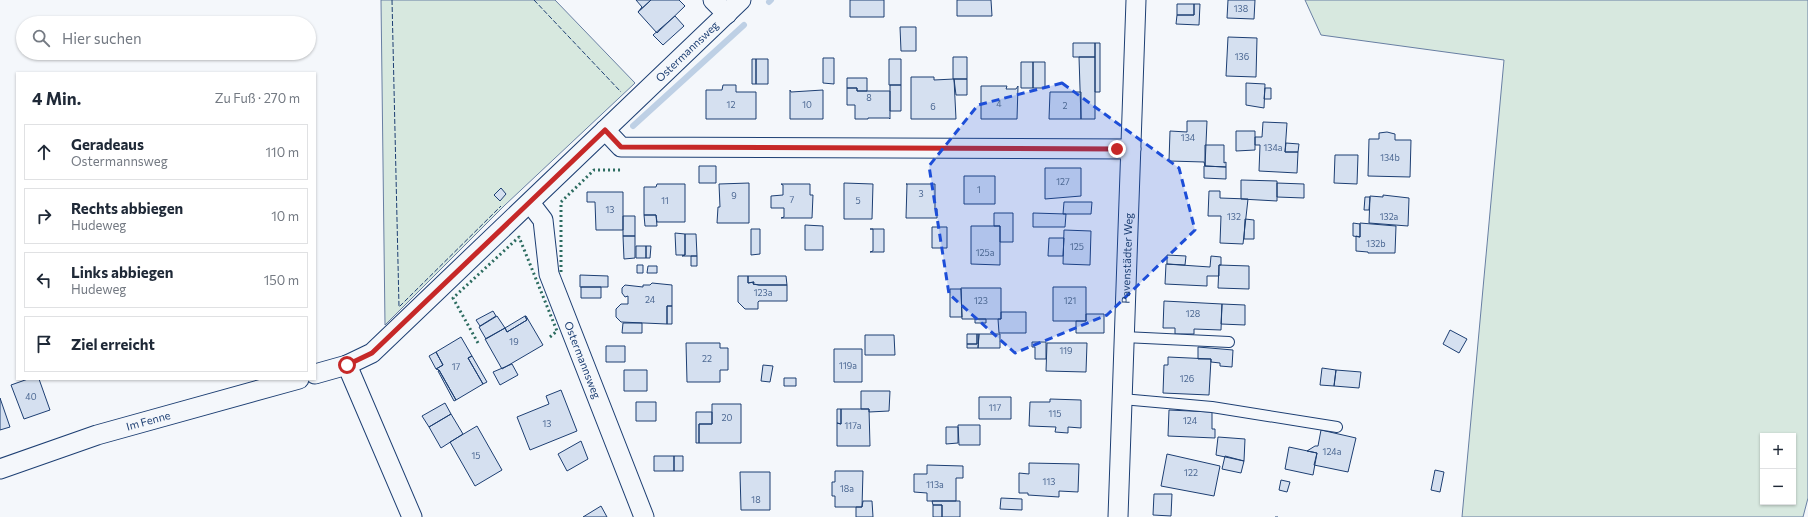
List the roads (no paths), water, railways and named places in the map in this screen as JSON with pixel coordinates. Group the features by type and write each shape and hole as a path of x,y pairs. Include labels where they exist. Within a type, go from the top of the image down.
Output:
{"street":[{"path":"713,0 726,14"},
{"name":"Ostermannsweg","path":"347,365 372,353 741,0"},
{"name":"Pavenstädter Weg","path":"1118,517 1136,0"},
{"path":"605,130 621,147 1131,149"},
{"name":"Ostermannsweg","path":"530,203 543,220 549,274 644,517"},
{"path":"316,374 347,365 412,517"},
{"name":"Im Fenne","path":"0,469 97,435 295,380"}],"lane":[{"path":"1124,337 1229,342"},
{"path":"1122,399 1212,406 1337,428"}],"waterway":[{"path":"633,126 744,25"}]}
